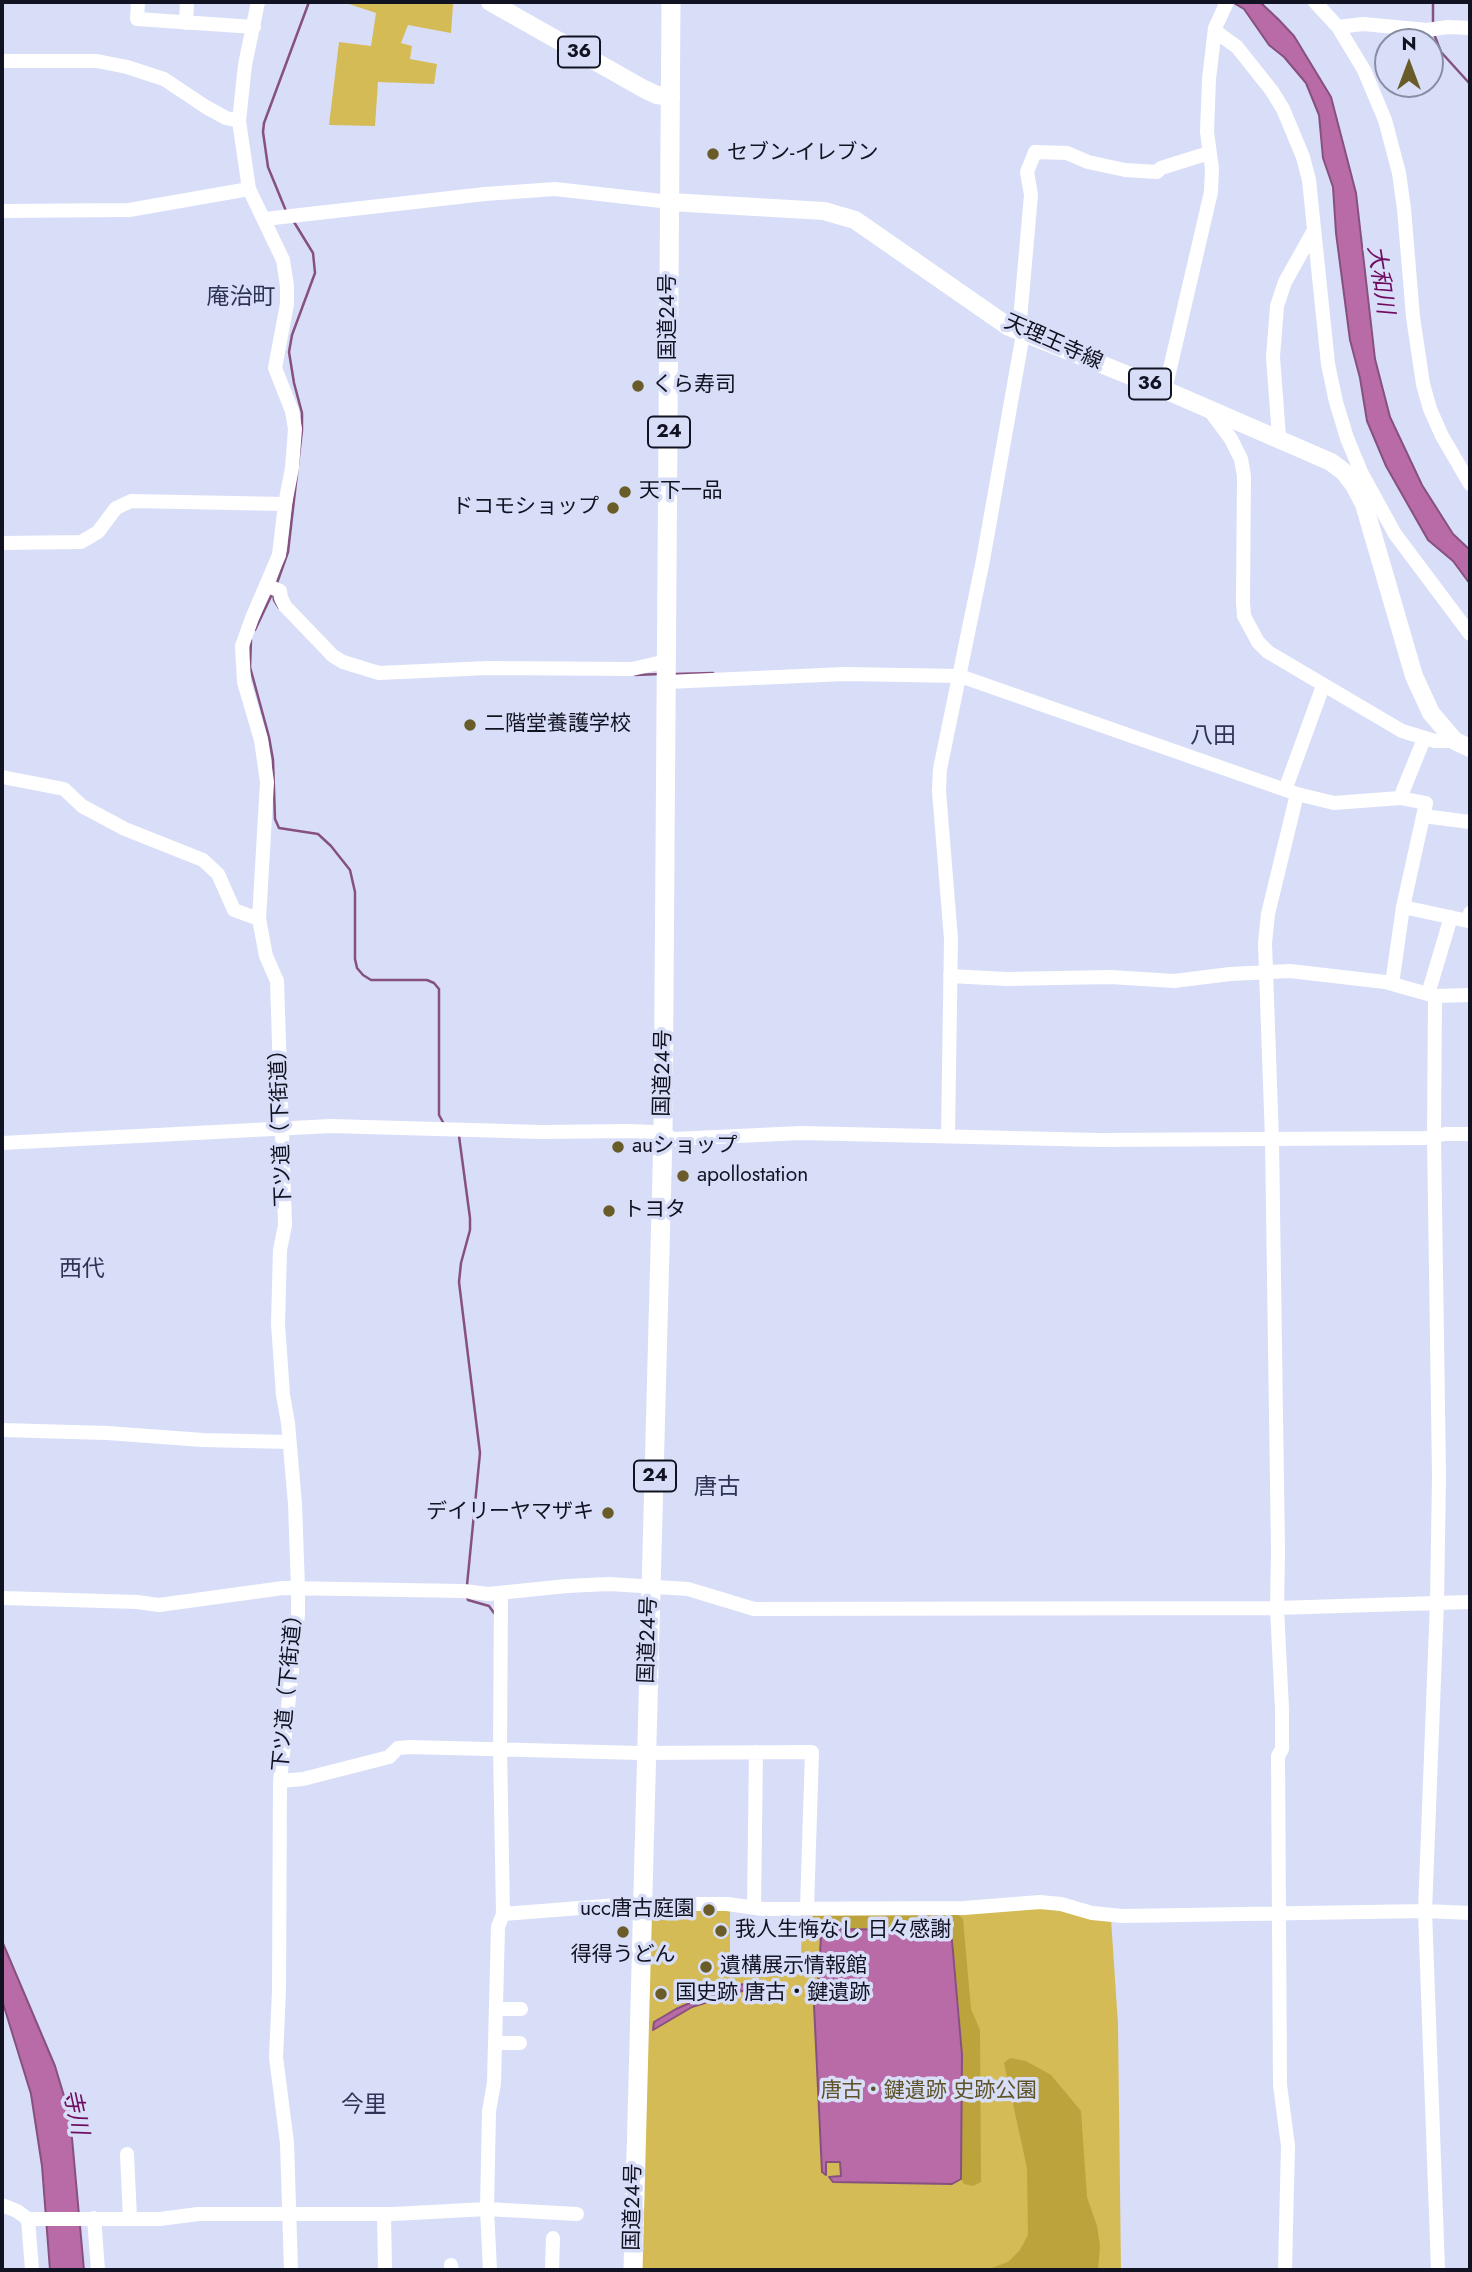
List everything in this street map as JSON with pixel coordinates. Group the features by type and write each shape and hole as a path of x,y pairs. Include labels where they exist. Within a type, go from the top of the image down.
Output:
{"highway":[{"name":"国道24号","path":"633,2270 663,1136 671,2"}],"main road":[{"name":"36","path":"490,2 644,89 671,97"},
{"name":"天理王寺線","path":"670,202 824,211 855,220 1009,327 1207,407 1331,462 1344,472 1354,485 1364,505 1414,676 1431,713 1463,745"}],"street":[{"path":"138,2 137,19 254,27"},
{"path":"186,23 187,2"},
{"name":"下ツ道（下街道）","path":"258,2 245,65 239,121 249,189 283,260 287,304 275,368 292,411 295,429 279,555 242,646 244,682 261,740 267,782 259,919 266,956 277,981 285,1225 280,1250 278,1324 295,1504 298,1588 298,1614 280,1781 276,2057 287,2143 291,2270"},
{"path":"1165,390 1211,192 1212,169 1207,119 1215,30 1227,2"},
{"path":"1315,2 1338,26 1379,100 1392,141 1404,209 1413,317 1423,384 1442,436 1470,484"},
{"path":"1338,26 1363,24 1427,30 1470,28"},
{"path":"1215,30 1237,47 1283,109 1303,157 1309,180 1328,364 1336,402 1361,472 1395,534 1470,634"},
{"path":"2,61 96,61 127,67 164,79 206,107 226,118 239,121"},
{"path":"948,1135 950,919 939,780 1021,332 1031,195 1027,172 1035,152 1067,153 1088,162 1125,170 1157,172 1161,168 1209,153"},
{"path":"2,211 129,209 249,189"},
{"path":"265,219 485,194 555,189 670,202"},
{"path":"1279,438 1273,357 1276,317 1285,282 1313,232"},
{"path":"1207,407 1231,439 1241,459 1244,476 1243,602 1244,616 1250,629 1268,652 1402,731 1424,739 1463,745"},
{"path":"2,543 81,542 98,532 116,508 131,501 285,504"},
{"path":"266,585 280,591 285,606 325,650 343,662 379,673 480,668 632,669 667,661"},
{"path":"667,682 845,674 960,676 1291,792 1334,803 1400,798 1426,803 1403,907 1392,984"},
{"path":"1285,2270 1288,2146 1280,2085 1278,1756 1282,1749 1282,1709 1277,1608 1279,1552 1266,928 1291,792 1323,686"},
{"path":"1400,798 1424,739"},
{"path":"2,777 64,789 82,806 125,829 203,860 218,874 234,910 259,919"},
{"path":"1423,816 1470,822"},
{"path":"1403,907 1468,921 1470,914"},
{"path":"1438,2270 1425,1911 1437,1602 1439,1463 1431,995 1451,917"},
{"path":"950,976 1006,979 1110,977 1174,981 1266,971 1306,971 1392,984 1431,995 1470,995"},
{"path":"2,1143 282,1127 628,1131 653,1132 685,1139 801,1133 1074,1139 1425,1138 1470,1134"},
{"path":"2,1430 289,1442"},
{"path":"2,1598 159,1605 283,1588 501,1593 567,1586 651,1586 688,1589 754,1609 798,1610 1277,1608 1470,1602"},
{"path":"489,2270 489,2110 494,2083 498,1927 503,1914 496,1748 501,1593"},
{"path":"280,1781 303,1779 389,1757 398,1748 812,1752 807,1908"},
{"path":"754,1908 756,1752"},
{"path":"503,1914 641,1904 727,1904 754,1908 986,1908 1040,1902 1092,1913 1123,1916 1425,1911 1470,1913"},
{"path":"496,2009 521,2009"},
{"path":"495,2043 520,2043"},
{"path":"127,2154 130,2218"},
{"path":"2,2205 33,2219 160,2218 198,2214 384,2214 487,2209 577,2214"},
{"path":"384,2214 385,2270"},
{"path":"91,2218 97,2270"},
{"path":"32,2270 33,2219"},
{"path":"552,2270 553,2238"}],"green space":[{"path":"343,2 452,2 453,5 451,33 408,25 401,43 412,46 410,59 437,64 434,84 378,82 375,126 329,125 339,42 371,46 376,13"},
{"name":"唐古・鍵遺跡 史跡公園","path":"1040,1905 1111,1919 1118,2024 1121,2270 640,2270 650,1909 730,1907 730,1966 795,1967 801,1958 802,1913"}],"shaded area":[{"path":"1232,2 1260,2 1278,19 1294,36 1331,97 1356,193 1375,359 1390,417 1422,485 1453,534 1470,550 1470,584 1453,561 1428,540 1386,466 1367,421 1350,340 1333,187 1323,158 1319,115 1306,83 1284,57 1269,45 1244,9"},
{"path":"955,1912 963,1919 971,2009 980,2030 981,2182 973,2186 964,2184 962,2180 962,2045 953,1939 944,1930 829,1928 810,1916"},
{"path":"829,1929 945,1930 952,1940 962,2055 961,2179 952,2184 833,2182 829,2177 841,2176 840,2162 826,2162 826,2175 822,2172 814,2005 821,1935"},
{"path":"2,1941 55,2066 70,2116 84,2270 50,2270 42,2166 31,2094 2,2000"},
{"path":"750,1982 752,1988 692,2007 653,2030 654,2022 676,2009 708,1995"},
{"path":"1010,2058 1026,2061 1051,2075 1081,2111 1087,2197 1097,2226 1100,2246 1098,2270 987,2270 1008,2262 1020,2250 1028,2235 1027,2168 1004,2063"}],"waterway":[{"path":"286,211 268,167 263,132 309,2"},
{"path":"1433,2 1433,24"},
{"path":"1444,55 1470,84"},
{"path":"277,583 288,552 302,430 302,413 289,352 292,335 315,273 313,253 294,222"},
{"path":"273,592 279,608"},
{"path":"255,630 273,592"},
{"path":"251,640 250,667 269,737 273,760 275,819 279,828 318,834 350,870 355,892 355,959 357,968 363,975 371,980 427,980 439,989 439,1115 444,1124"},
{"path":"674,674 713,673"},
{"path":"635,675 660,674"},
{"path":"459,1136 470,1218 459,1282 480,1453 467,1585"},
{"path":"466,1595 468,1600 489,1606 494,1613"}],"place":[{"name":"セブン-イレブン","path":"713,154"},
{"name":"くら寿司","path":"638,386"},
{"name":"天下一品","path":"625,492"},
{"name":"ドコモショップ","path":"613,508"},
{"name":"二階堂養護学校","path":"470,725"},
{"name":"auショップ","path":"618,1147"},
{"name":"apollostation","path":"683,1176"},
{"name":"トヨタ","path":"609,1211"},
{"name":"デイリーヤマザキ","path":"608,1513"},
{"name":"ucc唐古庭園","path":"709,1910"},
{"name":"我人生悔なし 日々感謝","path":"721,1931"},
{"name":"得得うどん","path":"623,1932"},
{"name":"遺構展示情報館","path":"706,1967"},
{"name":"国史跡 唐古・鍵遺跡","path":"661,1994"}],"district":[{"name":"庵治町","path":"241,298"},
{"name":"八田","path":"1213,737"},
{"name":"西代","path":"82,1270"},
{"name":"唐古","path":"717,1488"},
{"name":"今里","path":"364,2106"}],"water label":[{"name":"大和川","path":"1379,280"},
{"name":"寺川","path":"74,2112"}]}
